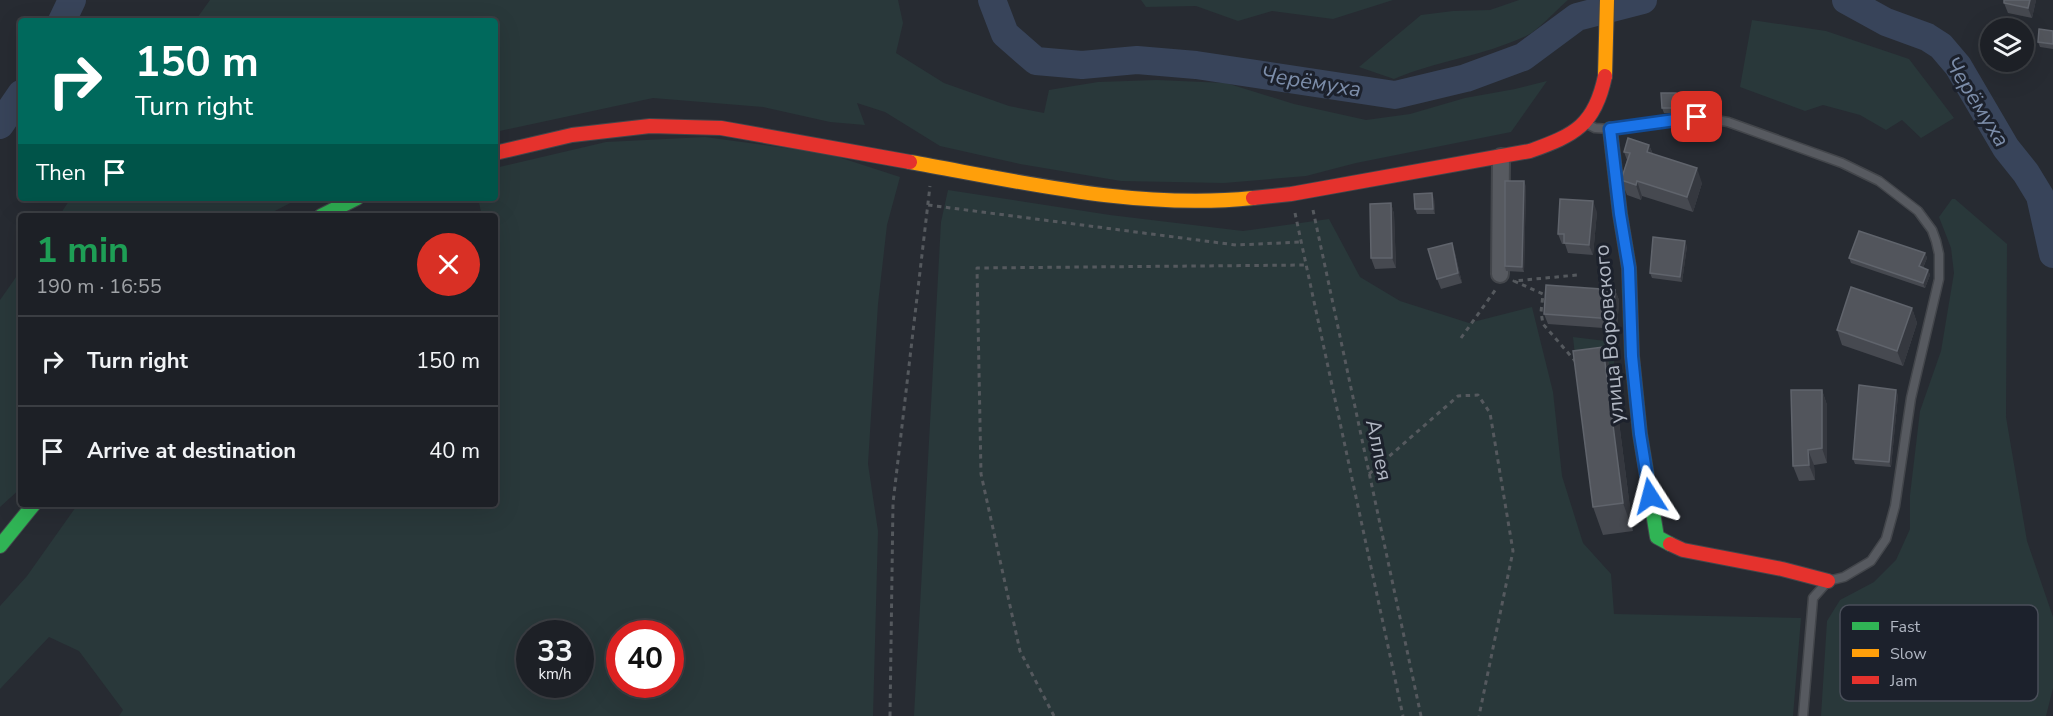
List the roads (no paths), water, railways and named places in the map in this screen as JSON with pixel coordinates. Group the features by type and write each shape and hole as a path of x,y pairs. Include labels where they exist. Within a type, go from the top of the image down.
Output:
{"main road":[{"path":"498,152 572,135 650,126 721,128 1068,190 1153,200 1235,200 1291,194 1501,158 1547,147 1576,133 1586,124 1599,103 1606,71 1607,0"},
{"name":"улица Воровского","path":"1610,129 1629,268 1632,356 1640,434 1657,537 1683,550 1782,569 1828,581"},
{"path":"327,213 351,201"},
{"path":"0,546 32,507"}],"street":[{"path":"1500,279 1501,158"}],"lane":[{"path":"1586,124 1595,128 1610,129 1697,117 1728,122 1842,163 1879,181 1918,211 1932,230 1939,254 1939,279 1911,398 1895,506 1886,539 1871,561 1844,578 1828,581 1813,598 1803,716"}],"waterway":[{"name":"Черёмуха","path":"63,18 72,0"},
{"name":"Черёмуха","path":"992,0 1005,34 1036,61 1082,65 1137,60 1196,65 1395,95 1466,78 1523,57 1577,17 1643,0"},
{"name":"Черёмуха","path":"1846,0 1886,22 1927,37 1941,46 1958,66 2006,148 2026,173 2040,196 2053,254"},
{"name":"Черёмуха","path":"0,125 18,98"}]}
